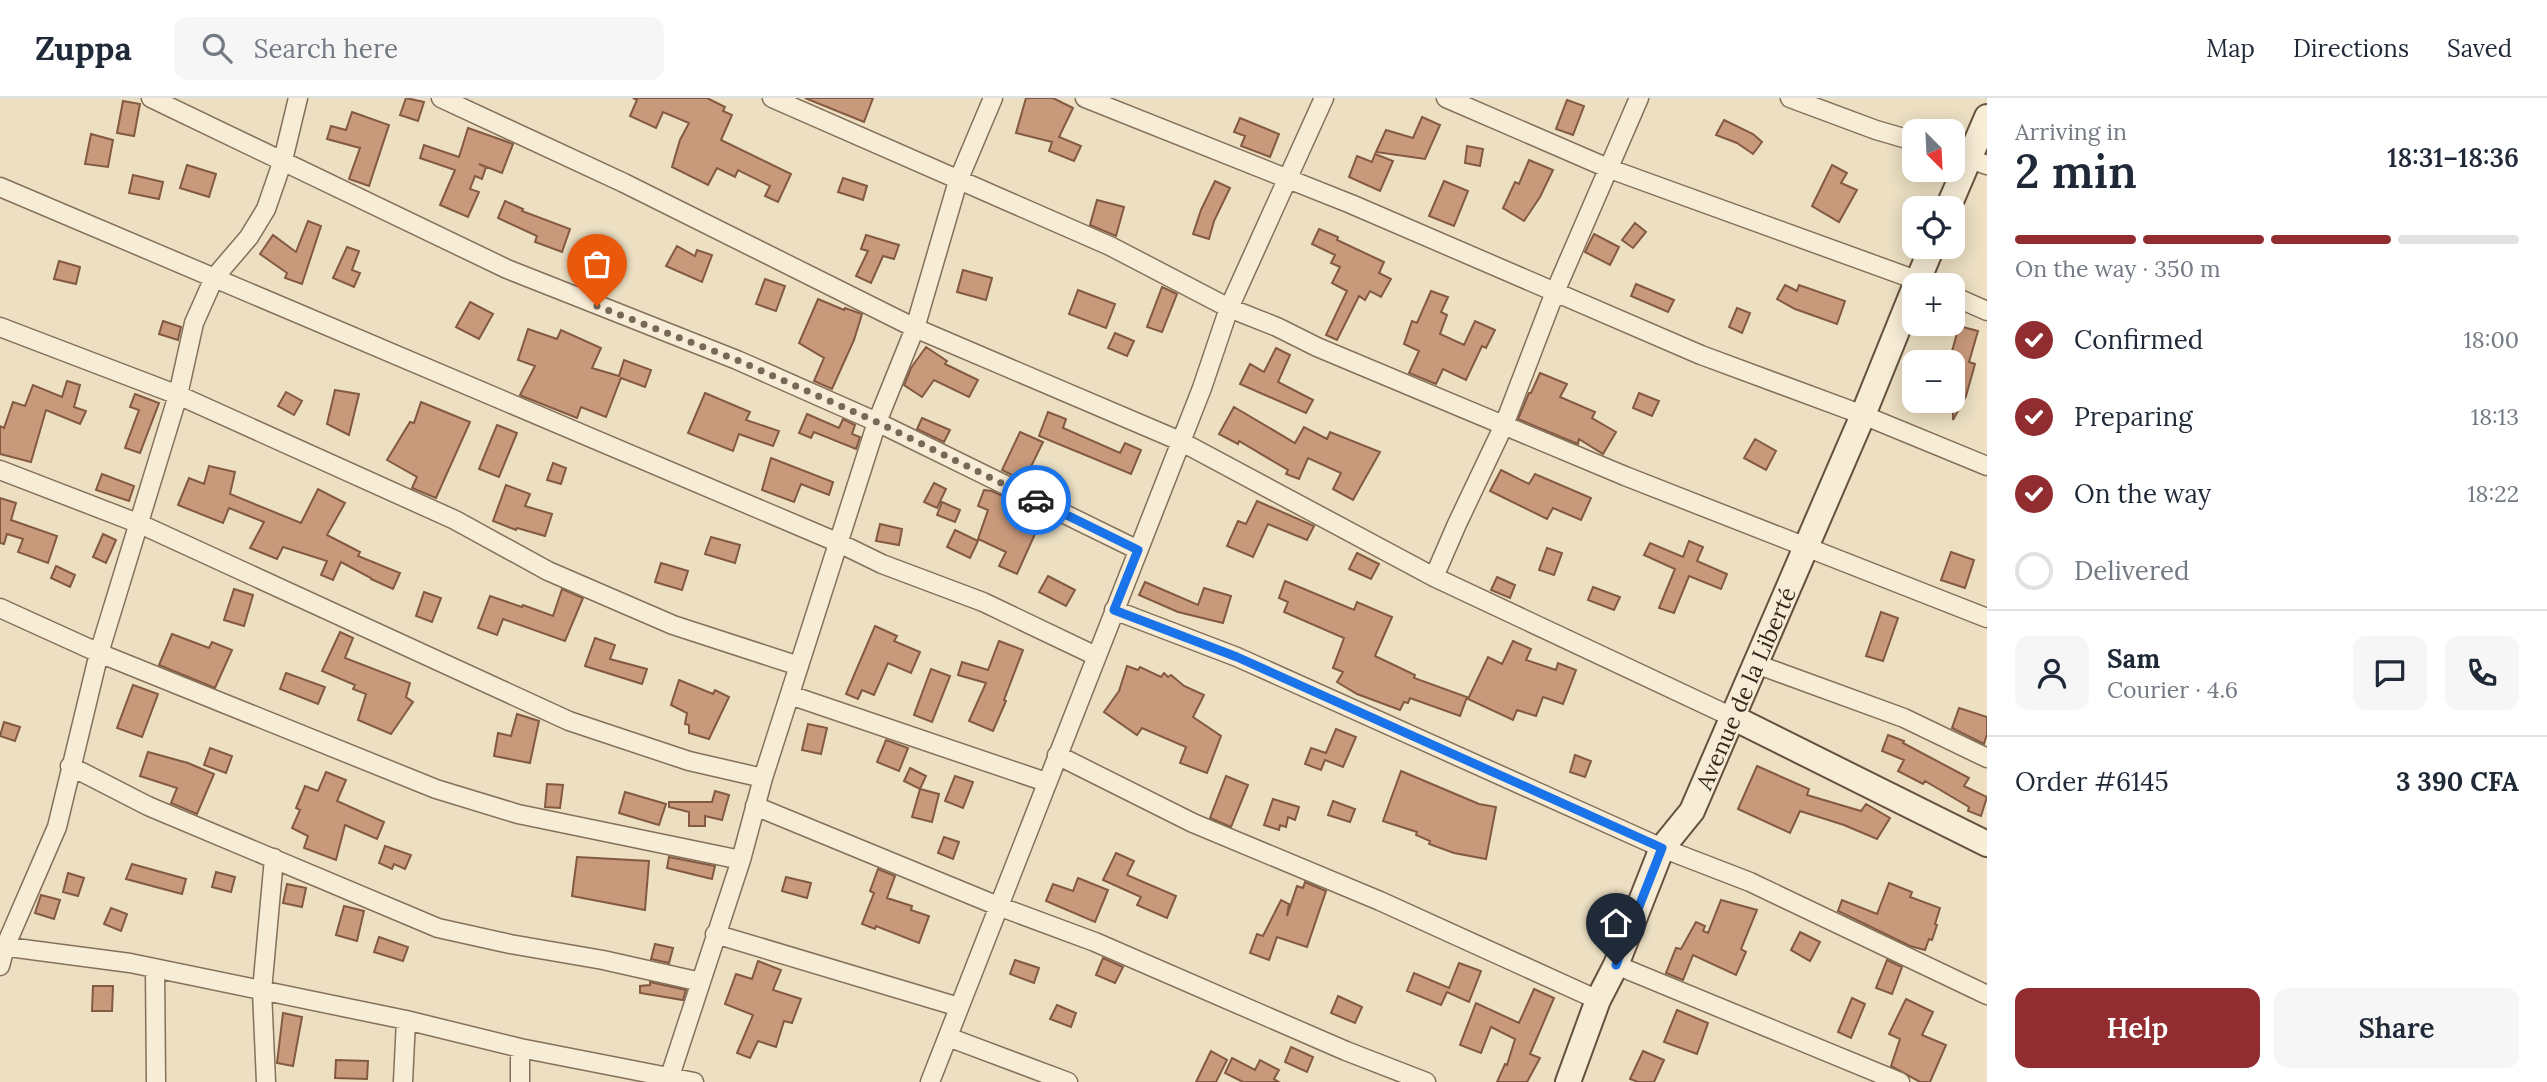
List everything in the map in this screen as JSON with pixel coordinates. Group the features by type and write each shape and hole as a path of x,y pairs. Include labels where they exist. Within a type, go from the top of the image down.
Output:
{"street":[{"path":"151,98 507,269 737,360 877,422 1138,550"},
{"path":"0,966 2,946 57,827 100,653 178,395 194,323 214,278 249,237 266,208 283,160 298,98"},
{"path":"442,98 624,183 915,328 1180,441 1434,577 1732,717 1987,844"},
{"path":"772,98 1110,246 1229,308 1317,347 1625,476 1987,618"},
{"path":"669,1079 741,860 763,778 877,422 915,328 958,181 993,98"},
{"path":"1085,98 1351,204 1701,355 1863,415 1987,466"},
{"path":"930,1082 1202,388 1229,308 1324,98"},
{"path":"1446,98 1610,169 1902,278"},
{"path":"1434,577 1504,425 1555,292 1639,98"},
{"path":"1790,98 1902,138"},
{"path":"1953,196 1987,117"},
{"path":"0,187 839,543 882,564 983,602 1096,656"},
{"path":"1965,301 1987,311"},
{"name":"Avenue de la Liberté","path":"1572,1081 1598,1000 1616,965 1662,848 1692,811 1902,326"},
{"path":"0,327 178,395 455,520 548,571 673,625 799,666"},
{"path":"0,470 140,524 569,721 689,761 763,778"},
{"path":"0,608 100,653 436,789 517,814 741,860"},
{"path":"1114,610 1237,657 1662,848 1750,882 1987,995"},
{"path":"1756,664 1904,718 1987,758"},
{"path":"790,695 1046,782"},
{"path":"1057,755 1193,822 1380,901 1598,1000"},
{"path":"70,766 148,806 438,928 701,982"},
{"path":"755,806 998,906 1108,947 1346,1051 1426,1082"},
{"path":"266,1082 262,990 274,859"},
{"path":"715,934 959,1007"},
{"path":"2,946 155,968 406,1020 520,1048 694,1082"},
{"path":"1616,965 1900,1082"},
{"path":"155,968 156,1082"},
{"path":"403,1082 406,1020"},
{"path":"948,1037 1068,1082"},
{"path":"520,1048 520,1082"}],"building":[{"path":"406,98 424,102 418,121 400,115"},
{"path":"633,98 707,98 725,107 723,111 732,115 721,140 791,174 778,202 765,196 770,186 738,170 735,177 717,168 708,185 672,167 680,140 689,123 663,112 656,128 630,116 637,100"},
{"path":"805,98 873,98 864,122"},
{"path":"1026,98 1053,98 1073,108 1059,137 1081,146 1074,161 1049,151 1052,142 1016,133"},
{"path":"1567,100 1584,106 1573,135 1556,129"},
{"path":"123,101 140,104 134,136 117,133"},
{"path":"352,112 389,125 369,186 349,179 360,148 327,139 331,126 346,130"},
{"path":"1422,117 1440,125 1425,159 1376,152 1386,130 1413,138"},
{"path":"1240,118 1279,134 1270,157 1241,146 1245,136 1234,132"},
{"path":"1724,120 1753,134 1762,142 1753,154 1737,143 1716,135"},
{"path":"468,128 513,144 502,173 479,164 486,167 482,179 475,176 470,189 479,192 468,217 440,205 455,170 420,158 424,145 459,157"},
{"path":"91,134 113,140 108,167 85,164"},
{"path":"1467,146 1483,149 1480,166 1465,163"},
{"path":"1375,154 1393,161 1380,191 1349,177 1357,156 1372,162"},
{"path":"1529,160 1553,170 1524,221 1503,208 1515,182 1519,184"},
{"path":"187,165 216,174 209,197 180,188"},
{"path":"1832,165 1847,173 1841,183 1857,190 1839,222 1812,206"},
{"path":"133,175 163,182 159,199 129,193"},
{"path":"843,178 867,186 863,200 838,192"},
{"path":"1215,181 1230,188 1214,221 1209,239 1193,234"},
{"path":"1444,181 1468,191 1454,226 1429,216"},
{"path":"1097,200 1124,207 1116,236 1090,225"},
{"path":"505,201 523,209 522,211 570,229 562,252 535,242 537,236 498,218"},
{"path":"308,221 321,226 302,284 285,278 287,273 260,254 273,235 296,252"},
{"path":"1635,223 1646,232 1633,248 1622,240"},
{"path":"1319,229 1384,262 1379,273 1391,279 1381,297 1370,291 1365,300 1359,296 1337,340 1326,335 1347,291 1332,283 1340,267 1331,263 1335,255 1312,244"},
{"path":"1594,234 1619,247 1610,265 1585,252"},
{"path":"866,235 899,245 894,259 883,256 871,283 856,276 868,251 861,249"},
{"path":"677,246 695,256 697,250 712,255 702,282 666,266"},
{"path":"347,247 359,251 352,270 360,273 354,287 333,278"},
{"path":"59,261 80,267 76,284 54,279"},
{"path":"963,270 992,278 986,300 957,292"},
{"path":"765,279 785,286 776,311 756,304"},
{"path":"1636,284 1674,300 1668,312 1631,296"},
{"path":"1785,285 1797,291 1799,285 1845,301 1837,324 1795,309 1777,299"},
{"path":"1162,287 1177,294 1162,332 1147,327"},
{"path":"1078,290 1115,304 1106,328 1069,314"},
{"path":"1431,291 1448,297 1441,312 1447,315 1440,334 1464,345 1475,321 1495,330 1486,348 1482,346 1466,380 1443,369 1436,384 1409,373 1419,351 1404,344 1412,321 1417,323"},
{"path":"818,299 862,314 854,340 832,389 814,381 824,358 799,343"},
{"path":"470,302 493,314 479,339 456,327"},
{"path":"1737,308 1750,313 1742,333 1729,327"},
{"path":"163,321 181,327 178,340 159,334"},
{"path":"1965,328 1978,331 1969,362 1975,364 1965,398 1965,350 1952,350 1956,336 1965,336"},
{"path":"528,329 557,339 561,330 601,348 592,368 619,376 624,360 651,370 645,387 621,378 606,417 581,407 577,418 522,396 520,395 535,366 518,360"},
{"path":"1115,333 1134,341 1127,356 1108,348"},
{"path":"926,347 947,361 945,364 978,380 969,397 934,380 922,397 904,385 911,368"},
{"path":"1276,348 1290,355 1278,382 1313,400 1306,413 1240,384 1250,364 1264,372"},
{"path":"1540,373 1567,384 1560,397 1595,412 1592,418 1616,432 1603,454 1579,439 1578,444 1518,419"},
{"path":"67,381 80,385 74,407 86,411 80,424 46,410 31,462 0,454 0,426 4,428 13,402 25,406 33,385 62,397"},
{"path":"335,390 359,394 349,435 327,424"},
{"path":"286,392 302,401 294,415 278,406"},
{"path":"705,393 750,412 746,420 779,431 773,446 739,434 733,451 688,433"},
{"path":"1639,393 1659,401 1652,416 1633,408"},
{"path":"135,394 159,403 140,453 125,448 139,410 130,407"},
{"path":"421,402 470,422 436,498 412,488 417,477 387,460 410,422 414,423"},
{"path":"1234,407 1295,443 1304,427 1327,439 1330,432 1380,452 1353,500 1333,489 1341,473 1308,458 1299,479 1286,474 1288,470 1239,441 1238,444 1219,434"},
{"path":"1048,412 1066,419 1063,428 1120,453 1125,443 1141,450 1131,474 1039,436"},
{"path":"807,414 839,428 843,419 855,425 852,434 860,437 856,449 814,432 811,438 799,433"},
{"path":"922,418 950,430 944,442 917,429"},
{"path":"497,425 517,433 499,477 479,469"},
{"path":"1020,432 1043,442 1024,481 1002,470"},
{"path":"1755,439 1776,451 1766,470 1744,458"},
{"path":"771,458 833,482 829,495 801,484 794,502 762,490"},
{"path":"553,463 566,468 561,484 547,480"},
{"path":"209,466 235,472 230,494 301,523 318,489 345,503 327,535 360,552 358,556 400,573 393,589 341,562 333,580 321,575 327,561 283,547 277,559 250,548 264,522 229,508 223,523 178,505 189,478 204,484"},
{"path":"1501,470 1529,484 1535,474 1591,498 1581,520 1553,508 1547,519 1490,491"},
{"path":"102,474 134,486 129,501 96,490"},
{"path":"934,483 946,489 937,508 924,502"},
{"path":"506,485 530,494 525,506 552,514 545,536 517,528 516,530 493,521"},
{"path":"984,490 992,491 1045,517 1017,574 999,566 1006,552 978,539 988,510 978,506"},
{"path":"0,498 16,503 11,520 57,536 48,563 18,552 23,539 7,534 4,544 0,543"},
{"path":"1257,501 1314,526 1307,540 1268,524 1253,557 1227,546 1238,521 1246,524"},
{"path":"942,502 960,510 955,522 937,515"},
{"path":"880,524 902,529 899,545 876,541"},
{"path":"955,530 978,541 970,558 947,547"},
{"path":"103,534 116,540 106,563 93,557"},
{"path":"711,537 740,545 735,563 705,554"},
{"path":"1689,541 1703,547 1697,561 1727,574 1721,589 1689,576 1674,613 1659,608 1675,569 1644,555 1650,543 1683,557"},
{"path":"1547,548 1562,553 1554,575 1539,570"},
{"path":"1951,552 1974,560 1965,588 1941,580"},
{"path":"1357,553 1379,564 1371,579 1349,569"},
{"path":"661,563 688,571 682,590 655,582"},
{"path":"56,566 75,575 70,587 51,578"},
{"path":"1048,576 1075,590 1066,606 1039,592"},
{"path":"1497,577 1515,585 1510,598 1491,590"},
{"path":"1285,581 1354,610 1357,602 1392,617 1375,656 1415,675 1414,678 1467,697 1460,716 1410,698 1400,710 1357,694 1337,682 1343,672 1333,668 1344,638 1284,612 1288,602 1279,598"},
{"path":"1145,582 1198,605 1204,588 1231,596 1223,623 1178,612 1139,595"},
{"path":"1593,587 1620,597 1614,610 1588,600"},
{"path":"234,589 253,595 244,626 224,620"},
{"path":"562,589 583,598 565,641 503,619 497,635 478,628 490,596 553,616"},
{"path":"424,592 441,598 432,622 416,616"},
{"path":"1881,612 1898,618 1883,661 1866,656"},
{"path":"875,626 897,636 894,641 920,652 911,673 888,663 874,695 862,690 858,699 846,694"},
{"path":"340,632 353,638 345,658 410,683 406,697 413,702 391,734 358,720 366,694 353,689 355,685 322,671"},
{"path":"172,634 209,648 212,642 232,650 215,688 159,665"},
{"path":"595,638 615,645 610,659 647,669 642,684 585,666"},
{"path":"999,641 1023,650 993,731 969,721 986,683 958,675 962,662 988,670"},
{"path":"1513,641 1531,649 1526,660 1556,670 1558,663 1576,670 1563,704 1543,697 1536,716 1517,710 1513,720 1468,699 1488,657 1502,664"},
{"path":"1127,666 1138,670 1140,667 1161,677 1164,673 1168,677 1171,675 1184,686 1204,695 1193,717 1221,736 1207,773 1180,763 1186,747 1142,728 1137,735 1104,712 1119,691"},
{"path":"931,669 950,676 932,722 914,715"},
{"path":"286,673 325,687 318,704 280,689"},
{"path":"679,680 713,694 715,690 729,697 709,739 689,733 689,725 685,724 687,713 671,705"},
{"path":"133,685 158,694 142,737 117,728"},
{"path":"1959,708 1987,717 1984,744 1952,728"},
{"path":"517,714 539,721 530,763 494,756 498,733 511,736"},
{"path":"4,722 20,727 15,741 0,736"},
{"path":"808,724 827,728 821,754 802,750"},
{"path":"1336,729 1356,737 1343,767 1325,760 1321,770 1305,764 1311,748 1326,753"},
{"path":"1888,735 1904,741 1903,743 1969,778 1964,786 1987,797 1981,816 1968,811 1969,807 1925,781 1923,784 1898,771 1904,760 1882,751"},
{"path":"886,740 908,748 899,771 877,762"},
{"path":"210,748 232,756 226,773 204,765"},
{"path":"148,752 188,763 214,774 197,814 171,803 177,788 140,776"},
{"path":"1575,755 1591,761 1585,777 1570,772"},
{"path":"1757,766 1809,789 1807,795 1861,811 1866,804 1890,818 1877,839 1800,811 1790,833 1738,809"},
{"path":"910,768 926,776 920,789 904,781"},
{"path":"1401,771 1479,804 1496,807 1486,859 1454,853 1429,844 1430,841 1416,835 1417,832 1383,821"},
{"path":"326,772 346,780 337,801 384,822 377,839 345,825 336,860 304,848 308,836 292,828 300,810 296,808 305,786 318,791"},
{"path":"955,776 973,782 963,808 945,801"},
{"path":"1226,776 1248,785 1231,827 1210,818"},
{"path":"547,784 563,785 560,808 545,807"},
{"path":"920,789 939,794 932,822 912,817"},
{"path":"715,791 729,795 722,820 705,816 705,826 689,826 689,812 669,807 669,802 712,802"},
{"path":"625,792 666,804 659,825 619,813"},
{"path":"1273,799 1299,807 1295,820 1288,817 1286,827 1280,825 1279,830 1264,825"},
{"path":"1333,801 1355,809 1350,822 1328,815"},
{"path":"944,837 959,842 953,859 938,853"},
{"path":"385,846 411,855 405,869 394,864 392,869 379,863"},
{"path":"1116,853 1134,861 1127,875 1176,896 1167,918 1137,905 1141,897 1103,880"},
{"path":"577,857 649,861 645,910 572,896"},
{"path":"669,857 715,866 712,879 667,868"},
{"path":"132,864 186,879 182,894 126,879"},
{"path":"878,869 895,876 887,898 912,906 911,910 929,916 919,943 876,926 875,929 862,924 874,893 870,891"},
{"path":"216,872 235,877 231,892 212,887"},
{"path":"68,873 84,878 78,896 63,892"},
{"path":"786,877 811,883 807,898 782,891"},
{"path":"1078,878 1108,890 1095,922 1046,901 1053,884 1073,891"},
{"path":"1305,882 1326,891 1307,947 1277,937 1269,960 1250,953 1257,934 1263,936 1281,900 1289,904 1287,916 1297,886 1303,888"},
{"path":"1889,883 1912,892 1910,897 1940,908 1932,940 1929,939 1925,950 1910,946 1838,911 1842,900 1877,914"},
{"path":"287,884 306,888 302,907 283,903"},
{"path":"41,895 60,900 54,919 35,913"},
{"path":"1721,900 1757,910 1741,949 1746,952 1736,975 1693,955 1683,980 1666,973 1676,948 1681,949 1696,922 1705,926 1703,931 1708,933"},
{"path":"344,906 364,911 357,941 336,935"},
{"path":"111,908 127,914 121,931 104,924"},
{"path":"1800,932 1820,942 1810,961 1791,950"},
{"path":"379,937 408,947 403,961 374,952"},
{"path":"655,944 673,948 669,963 651,959"},
{"path":"1103,958 1123,967 1115,983 1096,975"},
{"path":"1015,960 1039,968 1034,983 1010,974"},
{"path":"1887,960 1902,967 1892,994 1876,988"},
{"path":"758,961 781,970 773,990 801,999 792,1023 784,1021 776,1047 758,1041 750,1058 737,1053 753,1015 725,1004 736,974 752,979"},
{"path":"1459,963 1481,971 1469,1002 1447,992 1441,1005 1407,991 1414,973 1449,988"},
{"path":"650,982 686,990 683,1000 640,993 640,986 650,985"},
{"path":"93,986 113,986 112,1011 92,1011"},
{"path":"1534,989 1554,998 1530,1054 1540,1058 1527,1082 1497,1082 1505,1064 1507,1065 1515,1039 1491,1027 1481,1053 1460,1045 1476,1003 1519,1023"},
{"path":"1338,996 1362,1007 1355,1023 1331,1013"},
{"path":"1852,998 1865,1004 1851,1038 1838,1032"},
{"path":"1906,999 1933,1012 1922,1035 1946,1045 1930,1082 1920,1082 1891,1066 1900,1039 1889,1034"},
{"path":"1057,1005 1076,1013 1071,1027 1050,1019"},
{"path":"1677,1010 1708,1023 1697,1054 1664,1042"},
{"path":"283,1013 302,1017 293,1066 277,1063"},
{"path":"1291,1047 1313,1057 1307,1072 1285,1062"},
{"path":"1211,1051 1227,1060 1216,1082 1196,1082"},
{"path":"1643,1051 1664,1060 1654,1082 1630,1079"},
{"path":"1232,1058 1255,1070 1260,1060 1279,1070 1274,1079 1279,1082 1243,1082 1225,1073"},
{"path":"336,1060 368,1061 367,1079 335,1078"}],"way so far":[{"path":"597,306 737,360 877,422 1036,500"}],"route":[{"path":"1036,500 1138,550 1114,610 1237,657 1662,848 1616,965"}]}
